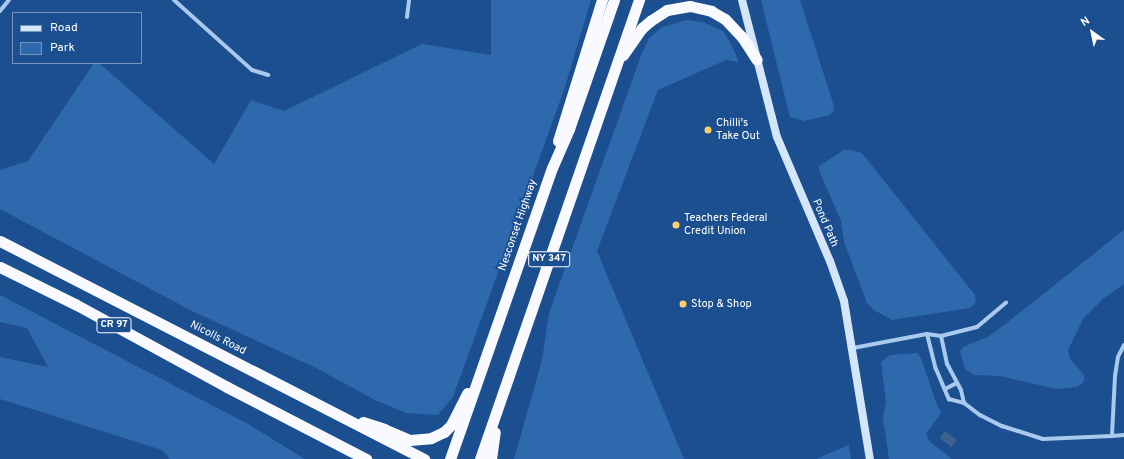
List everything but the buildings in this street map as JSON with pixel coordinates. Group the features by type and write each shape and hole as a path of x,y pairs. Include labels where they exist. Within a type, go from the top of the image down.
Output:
{"highway":[{"path":"552,168 562,123 602,0"},
{"name":"Nesconset Highway","path":"450,459 552,168 569,129 614,0"},
{"name":"NY 347","path":"480,459 639,0"},
{"path":"614,69 638,33 650,20 667,10 690,6 712,11 725,19 737,31 757,60"},
{"name":"Nicolls Road","path":"0,241 424,459"},
{"name":"CR 97","path":"0,267 75,304 366,459"},
{"path":"338,415 384,428 410,440 426,440 440,434 451,425 495,333"},
{"path":"491,459 499,403"},
{"path":"347,449 360,459"}],"main road":[{"name":"Pond Path","path":"742,0 777,137 840,288 848,316 870,459"}],"street":[{"path":"0,11 10,0"},
{"path":"174,0 252,70 268,75"},
{"path":"408,17 409,0"},
{"path":"853,348 927,334 941,336 977,327 1006,303"},
{"path":"927,334 936,369 949,399 964,403 980,415 1002,426 1043,439 1124,435"},
{"path":"941,336 947,364 957,383 964,403"},
{"path":"1112,436 1115,376 1118,357 1124,345"},
{"path":"945,390 957,383"}],"green space":[{"path":"491,0 591,0 564,90 453,397 438,415 406,413 375,400 316,368 190,310 0,209 0,170 28,161 93,64 100,64 214,164 251,100 284,111 422,44 491,55"},
{"path":"761,0 800,0 833,103 834,110 830,115 804,121 790,117"},
{"path":"687,20 703,22 723,31 739,62 726,60 658,90 597,251 684,459 514,459 542,360 549,313 642,53 649,38 662,27"},
{"path":"844,150 862,153 975,295 976,302 970,308 892,320 874,310 867,303 844,242 841,221 819,170 819,166"},
{"path":"1124,230 1124,284 1104,298 1083,319 1068,350 1070,359 1084,375 1084,382 1077,387 1056,389 1000,376 974,375 965,369 960,351 963,347 988,337"},
{"path":"0,295 248,424 305,459 170,459 162,450 0,399 0,357 48,367 27,328 0,322"},
{"path":"917,353 921,358 941,413 926,434 930,442 952,459 889,459 883,418 886,402 881,362 890,355"},
{"path":"849,445 851,459 816,459"}],"shaded area":[{"path":"945,431 957,440 952,447 940,438"}],"place":[{"name":"Chilli's Take Out","path":"708,130"},
{"name":"Teachers Federal Credit Union","path":"676,225"},
{"name":"Stop & Shop","path":"683,304"}]}
